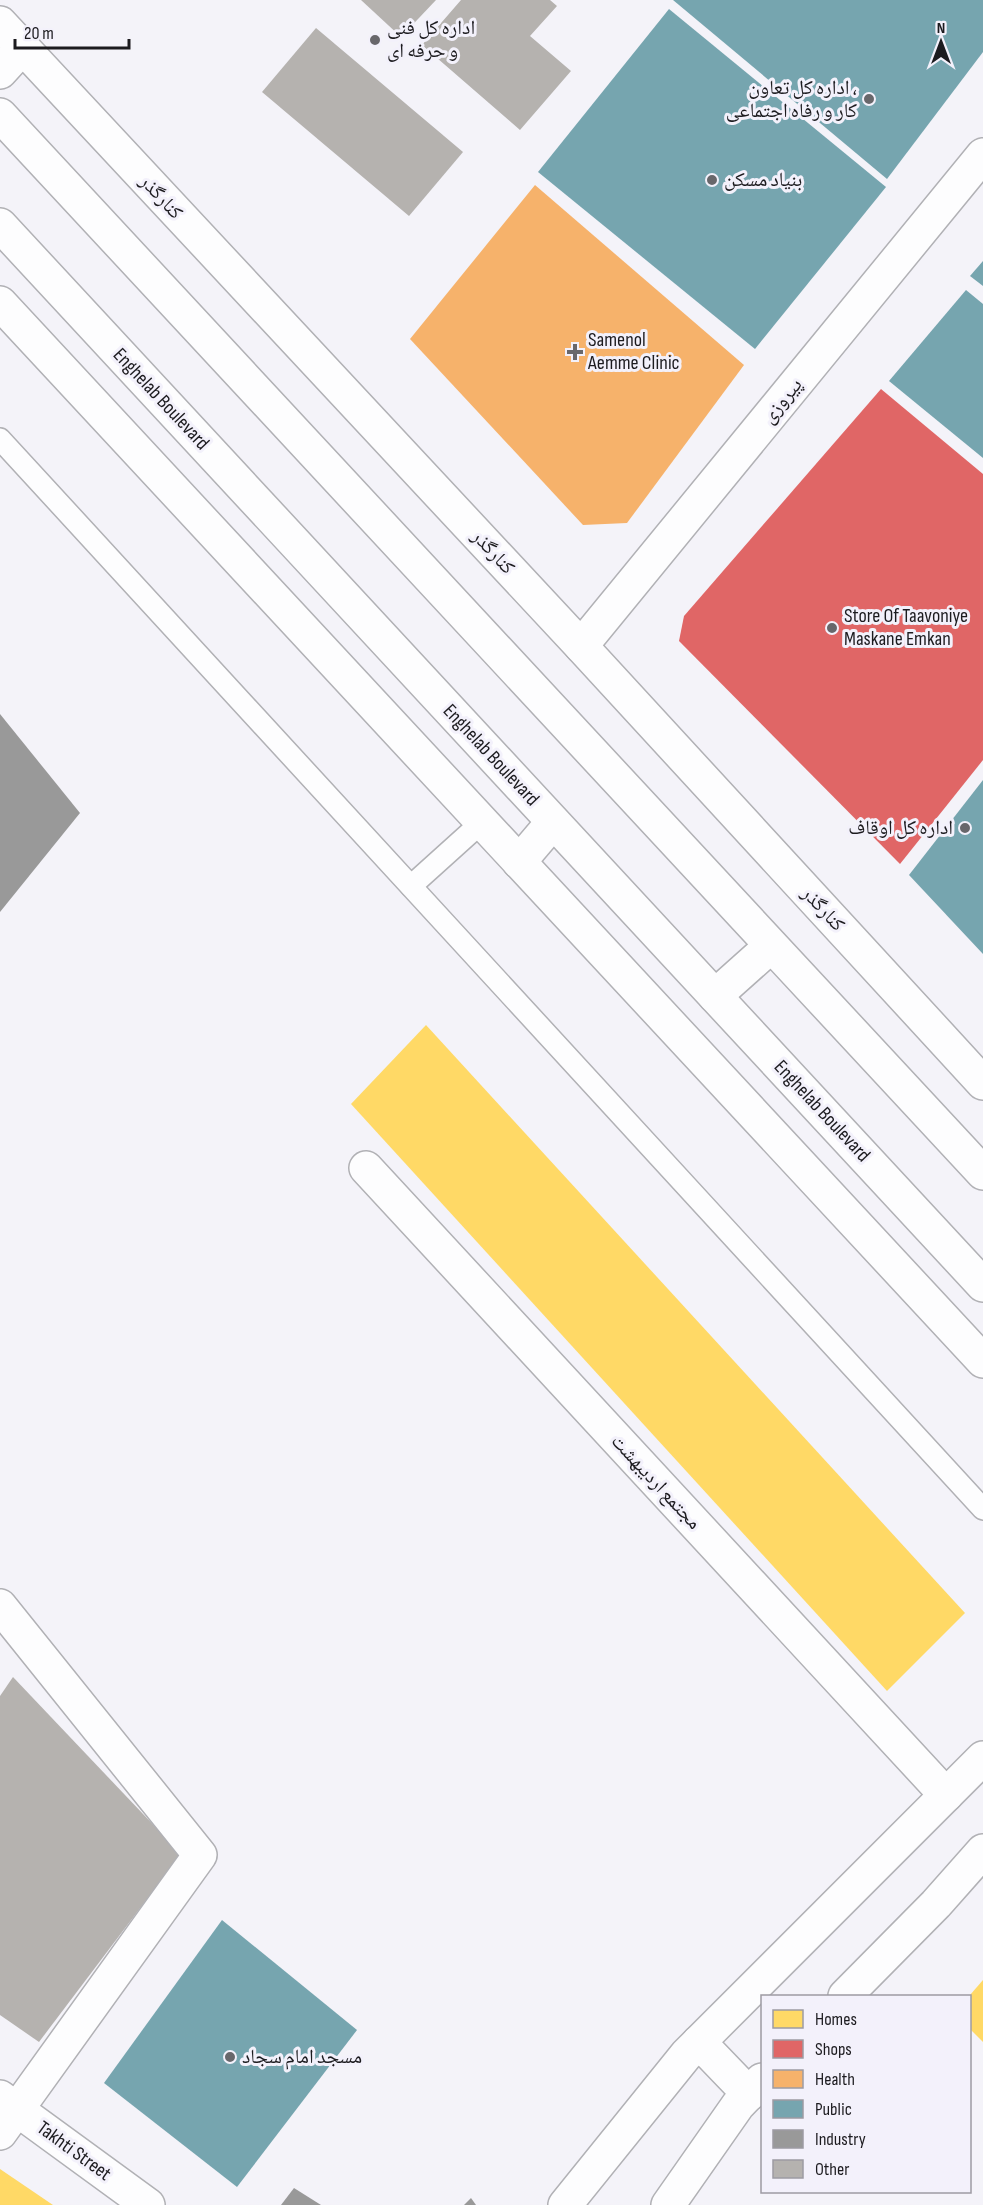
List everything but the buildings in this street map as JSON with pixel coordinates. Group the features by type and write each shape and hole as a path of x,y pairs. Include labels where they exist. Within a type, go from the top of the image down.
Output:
{"main road":[{"name":"کنارگذر","path":"0,23 581,646 983,1083"},
{"path":"0,72 22,48"},
{"path":"0,115 983,1173"},
{"name":"پیروزی","path":"581,646 983,155"},
{"name":"Enghelab Boulevard","path":"0,225 983,1285"},
{"path":"0,303 983,1361"},
{"path":"519,862 553,822"},
{"path":"715,996 771,946"},
{"name":"مجتمع اردیبهشت","path":"366,1168 946,1795"},
{"path":"5,1628 200,1855 6,2113"},
{"path":"566,2205 699,2042 983,1758"},
{"path":"846,1995 936,1904 983,1851"},
{"path":"668,2205 738,2105 756,2087 699,2042"},
{"name":"Takhti Street","path":"6,2113 148,2205"}],"lane":[{"path":"0,439 983,1509"},
{"path":"411,886 482,822"}],"place":[{"name":"اداره کل فنی و حرفه ای","path":"375,40"},
{"name":"اداره کل تعاون ، کار و رفاه اجتماعی","path":"869,99"},
{"name":"بنیاد مسکن","path":"712,180"},
{"name":"Samenol Aemme Clinic","path":"575,352"},
{"name":"Store Of Taavoniye Maskane Emkan","path":"832,628"},
{"name":"اداره کل اوقاف","path":"965,828"},
{"name":"مسجد امام سجاد","path":"230,2057"}]}
